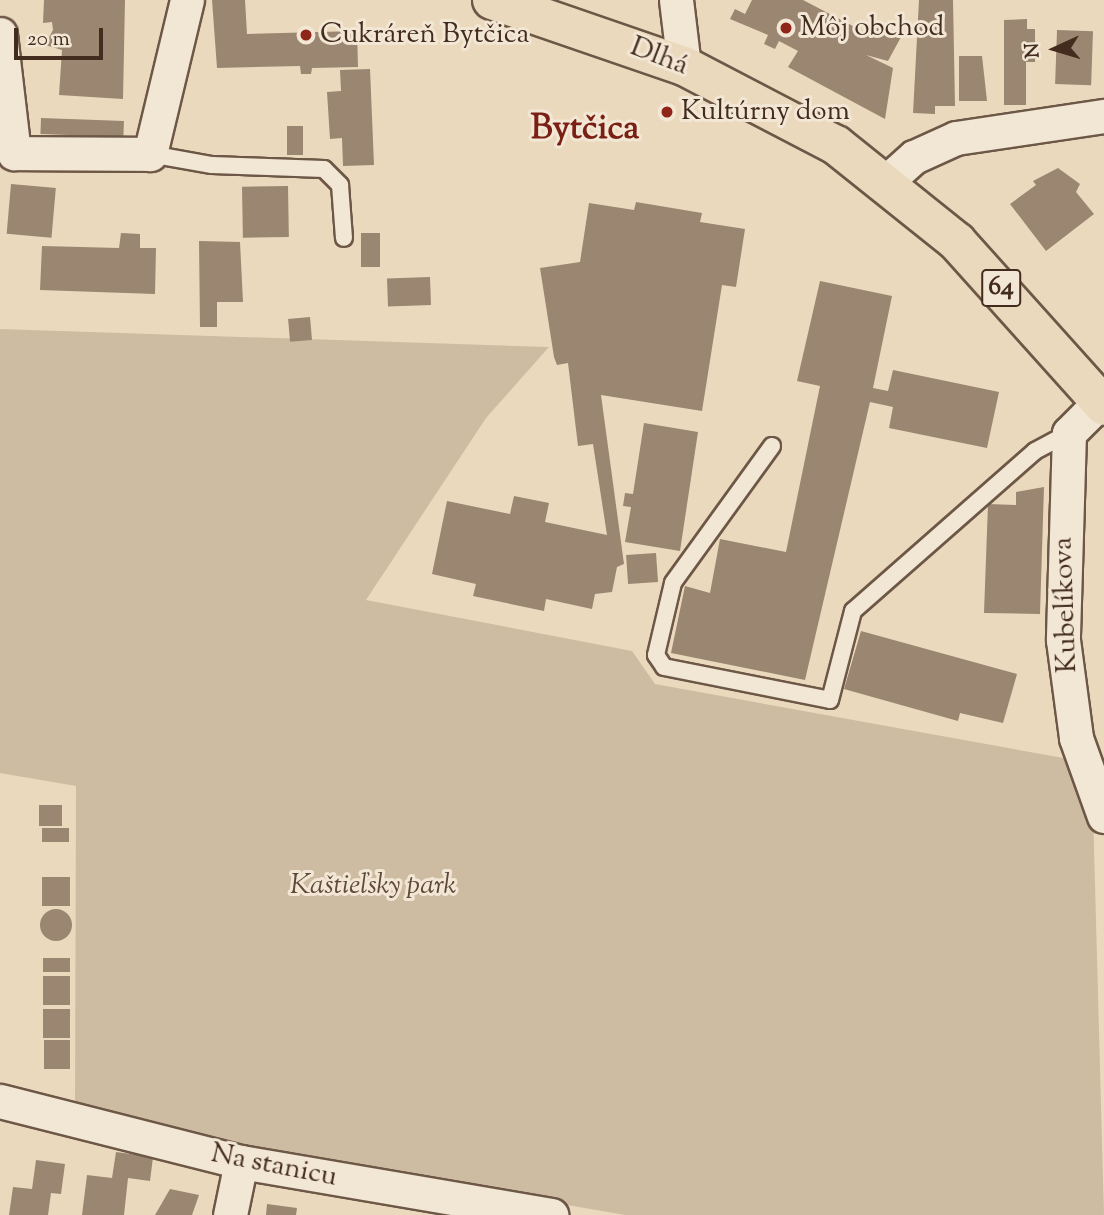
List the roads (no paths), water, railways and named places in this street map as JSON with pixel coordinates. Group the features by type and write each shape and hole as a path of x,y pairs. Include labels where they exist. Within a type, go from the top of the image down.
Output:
{"main road":[{"name":"Dlhá","path":"513,3 684,66 777,110 887,181"},
{"name":"64","path":"887,181 957,242 1102,404"}],"street":[{"path":"0,34 14,153 150,154 187,0"},
{"path":"676,0 684,66"},
{"path":"887,181 914,157 957,138 1104,116"},
{"path":"1069,433 1102,404"},
{"name":"Kubelíkova","path":"1069,433 1063,640 1076,738 1104,816"},
{"name":"Na stanicu","path":"0,1101 241,1162 552,1215"},
{"path":"230,1215 241,1162"}],"lane":[{"path":"150,154 212,165 324,169 340,185 344,238"},
{"path":"772,446 673,583 656,655 664,667 830,701 853,611 1035,451 1069,433"}],"place":[{"name":"Môj obchod","path":"786,28"},
{"name":"Cukráreň Bytčica","path":"306,35"},
{"name":"Kultúrny dom","path":"667,112"}],"district":[{"name":"Bytčica","path":"585,130"}],"park label":[{"name":"Kaštieľsky park","path":"373,886"}]}
